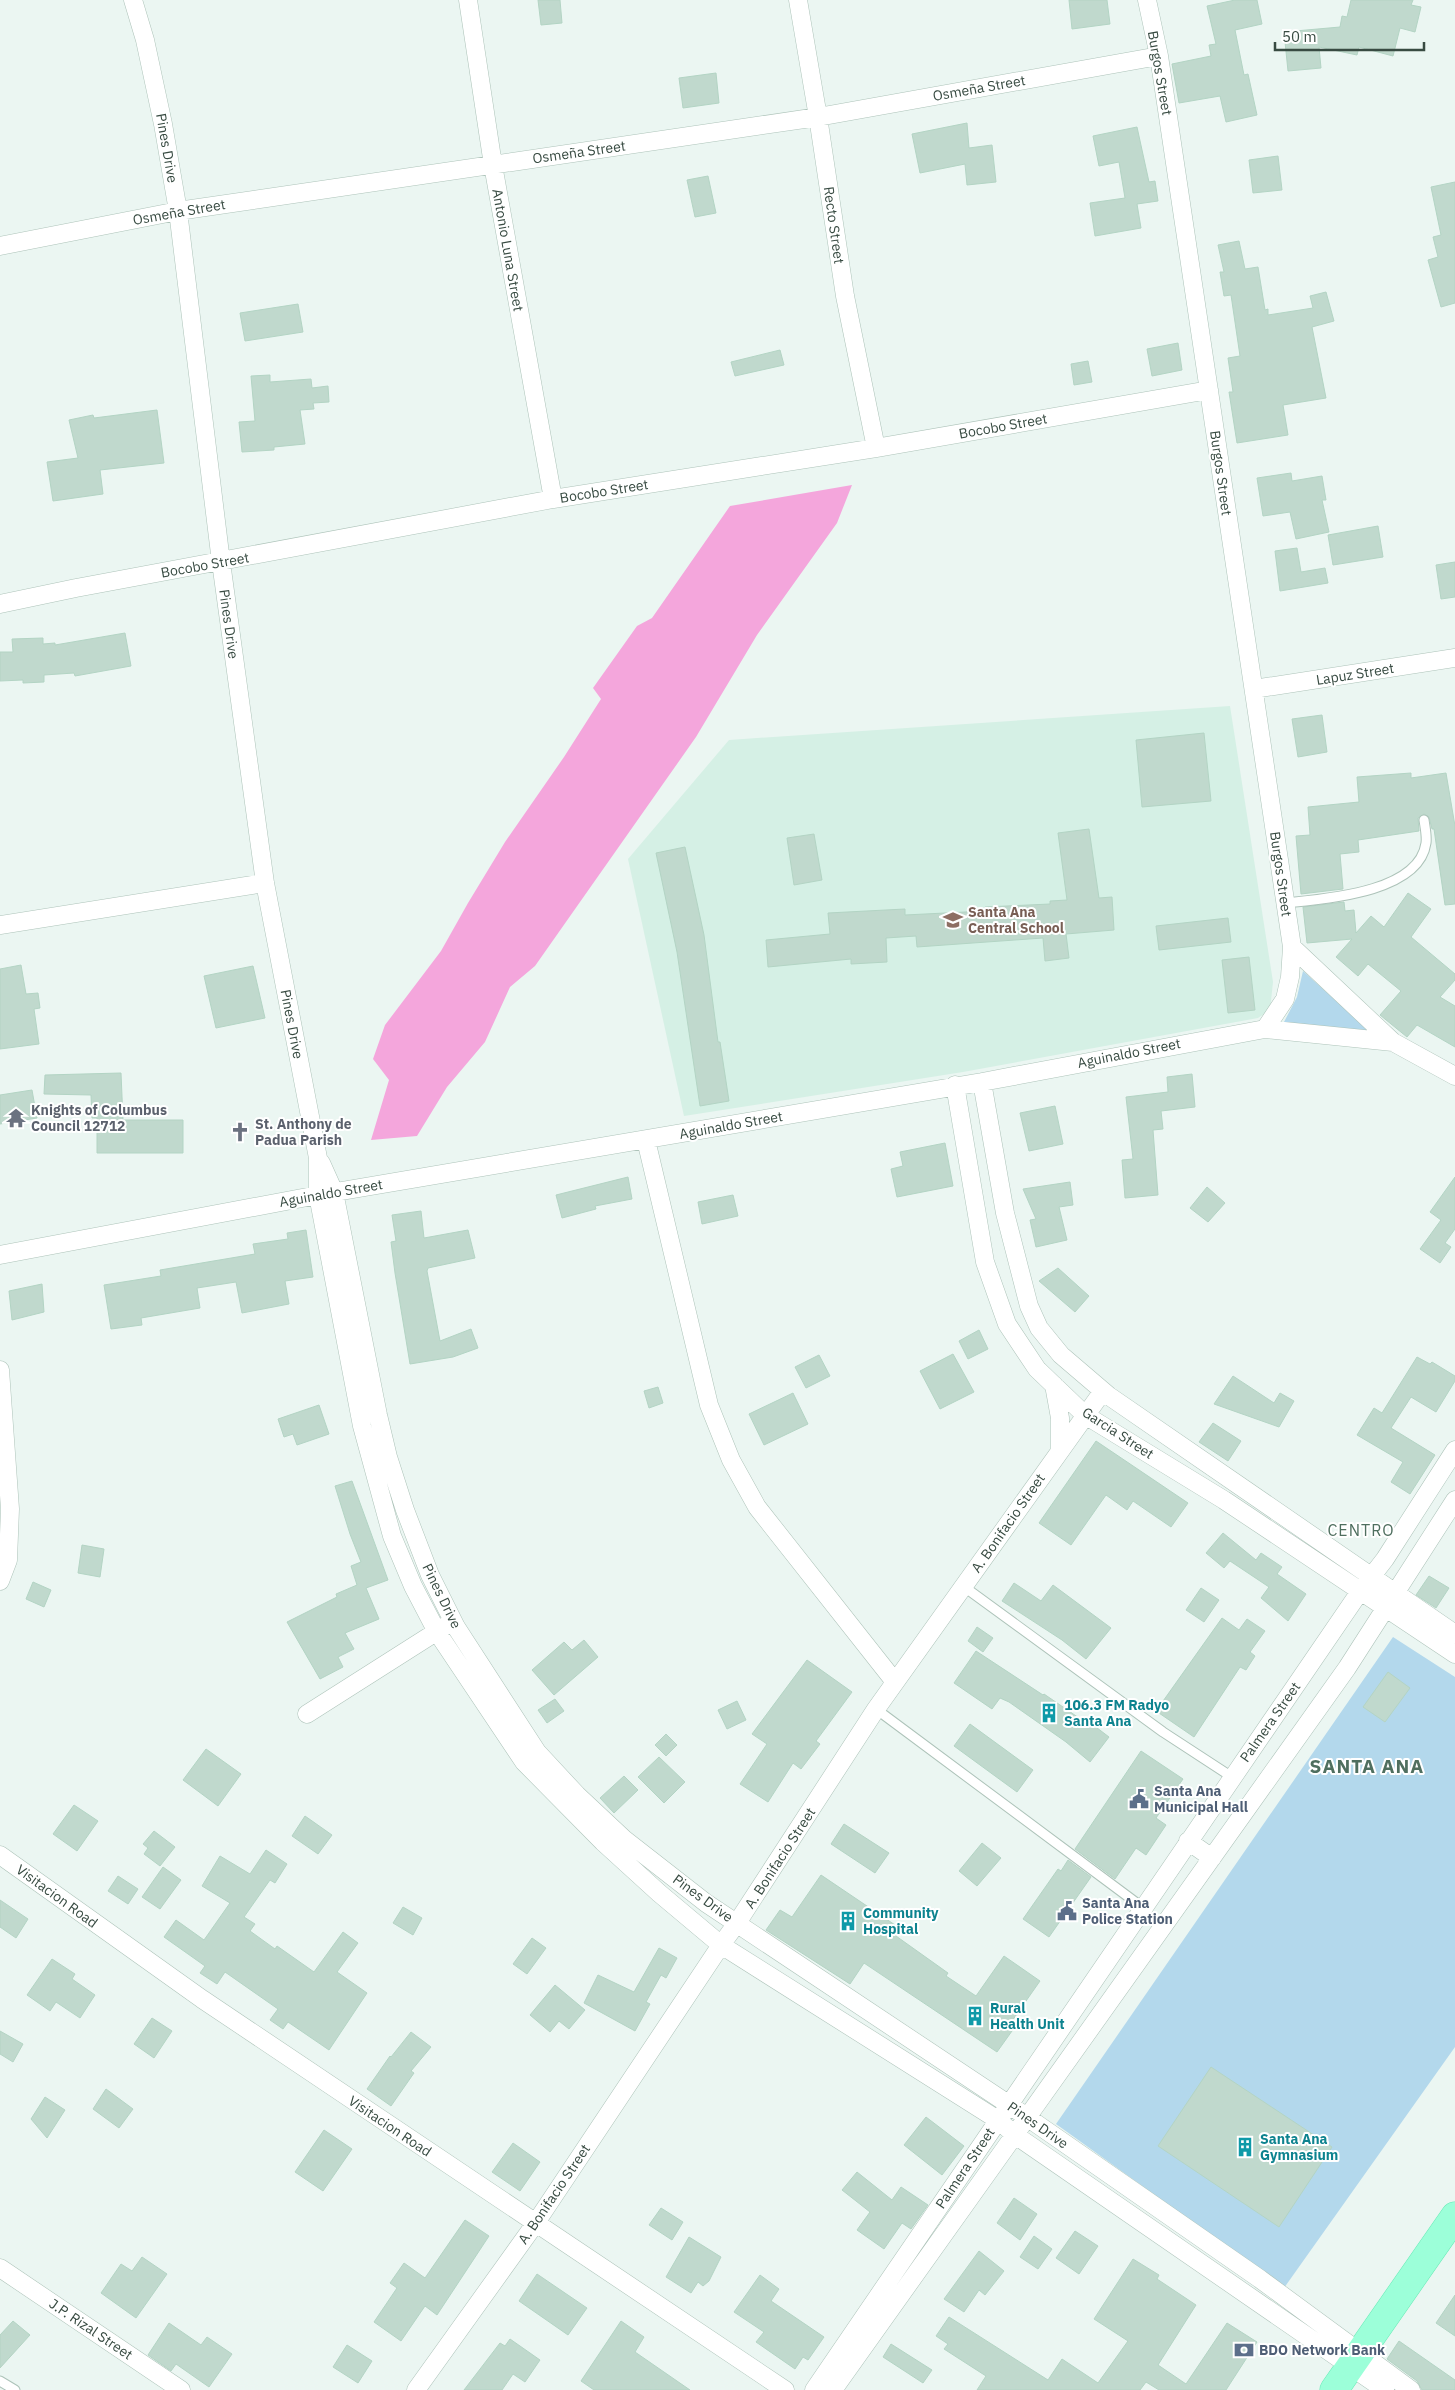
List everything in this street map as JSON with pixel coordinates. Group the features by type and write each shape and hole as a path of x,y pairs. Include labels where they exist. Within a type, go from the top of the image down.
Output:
{"main road":[{"path":"1334,2390 1455,2216"}],"street":[{"name":"Pines Drive","path":"133,0 145,40 161,115 178,212 221,562 265,883 318,1158 388,1457 404,1510 430,1575 453,1620 537,1752 624,1839 706,1903 1008,2104 1260,2279 1355,2360 1385,2390"},
{"name":"Antonio Luna Street","path":"468,0 493,165 553,499"},
{"name":"Recto Street","path":"798,0 845,296 876,448"},
{"name":"Burgos Street","path":"1147,0 1159,56 1292,947 1290,977 1285,999 1265,1029"},
{"name":"Osmeña Street","path":"0,246 178,212 818,117 1159,56"},
{"name":"Bocobo Street","path":"0,604 76,588 553,499 876,448 1209,390"},
{"name":"Lapuz Street","path":"1254,689 1455,658"},
{"path":"0,925 265,883"},
{"path":"1292,947 1393,1042"},
{"name":"Aguinaldo Street","path":"0,1256 326,1193 982,1082 1265,1029 1393,1042 1455,1076"},
{"name":"Garcia Street","path":"982,1082 1005,1213 1029,1306 1040,1328 1061,1355 1103,1391 1366,1584"},
{"name":"Garcia Street","path":"956,1085 985,1262 1007,1324 1037,1369 1085,1415 1392,1601 1455,1634"},
{"path":"646,1140 709,1405 731,1460 757,1507 895,1682"},
{"name":"Pines Drive","path":"326,1193 362,1426 392,1536 413,1586 438,1632 524,1762 603,1842 721,1945 998,2120 1015,2135 1355,2360 1411,2390"},
{"path":"0,1370 10,1509 8,1560 0,1581"},
{"path":"1054,1385 1060,1418 1060,1450"},
{"name":"A. Bonifacio Street","path":"416,2390 535,2224 721,1945 737,1924 876,1709 1103,1391"},
{"name":"Palmera Street","path":"814,2390 1142,1907 1366,1584 1455,1450"},
{"name":"Palmera Street","path":"833,2390 1348,1668 1455,1500"},
{"name":"Garcia Street","path":"1392,1601 1455,1654"},
{"path":"307,1714 438,1632 453,1620"},
{"path":"1188,1840 1212,1858"},
{"name":"Visitacion Road","path":"0,1855 202,1999 785,2390"},
{"name":"J.P. Rizal Street","path":"0,2268 181,2390"}],"lane":[{"path":"1285,904 1357,895 1378,888 1405,873 1421,858 1426,843 1424,820"},
{"path":"963,1586 1163,1732 1232,1777"},
{"path":"876,1709 1142,1907"},
{"path":"0,2380 15,2390"}],"shaded area":[{"path":"852,485 837,523 757,635 696,737 535,966 510,987 485,1042 447,1087 417,1136 371,1140 389,1080 373,1059 385,1025 441,951 505,842 564,757 601,699 593,688 637,626 652,618 730,506"},
{"name":"Santa Ana Central School","path":"1230,706 1273,982 1270,1010 1258,1018 963,1072 684,1116 628,859 729,740"},
{"path":"1303,971 1374,1035 1284,1022 1297,997"},
{"path":"1393,1637 1455,1677 1455,2047 1284,2288 1056,2124"}],"building":[{"path":"538,0 560,0 562,23 541,25"},
{"path":"1069,0 1107,0 1110,24 1072,29"},
{"path":"1235,0 1257,0 1262,24 1235,30 1244,75 1248,74 1257,115 1226,122 1220,96 1179,103 1172,64 1211,56 1209,45 1216,44 1207,6"},
{"path":"1351,0 1413,0 1411,5 1421,7 1415,32 1400,28 1393,56 1359,47 1357,55 1319,47 1321,68 1288,71 1284,32 1340,27 1342,16 1347,17"},
{"path":"716,73 719,103 683,108 679,78"},
{"path":"967,123 969,148 992,145 996,182 967,185 965,164 920,173 912,134"},
{"path":"1137,127 1149,182 1155,181 1158,201 1137,204 1141,228 1095,236 1090,203 1125,198 1119,162 1099,166 1093,136"},
{"path":"1278,156 1282,190 1253,193 1249,160"},
{"path":"708,176 716,213 695,217 687,180"},
{"path":"1455,182 1455,303 1441,307 1428,260 1438,257 1433,237 1441,235 1431,187"},
{"path":"1239,241 1245,269 1258,267 1265,310 1268,309 1268,315 1313,308 1310,296 1326,292 1334,321 1312,327 1326,398 1283,405 1288,435 1237,443 1229,392 1233,392 1228,358 1240,356 1231,295 1224,296 1220,272 1224,272 1218,245"},
{"path":"298,304 303,332 245,341 240,313"},
{"path":"1178,343 1182,370 1152,376 1147,349"},
{"path":"780,350 784,365 735,376 731,362"},
{"path":"1088,361 1092,382 1074,385 1071,364"},
{"path":"270,375 270,382 311,379 312,388 328,386 329,402 313,403 314,409 300,410 305,444 274,447 274,450 242,452 239,422 255,421 251,376"},
{"path":"157,410 164,463 100,470 103,494 53,501 47,462 78,458 69,420 93,415 94,418"},
{"path":"1291,473 1292,481 1322,476 1326,500 1322,500 1329,532 1296,539 1290,512 1263,516 1257,478"},
{"path":"1378,526 1383,557 1333,565 1328,535"},
{"path":"1297,548 1301,572 1325,568 1328,583 1280,591 1275,551"},
{"path":"1455,562 1455,597 1441,599 1436,565"},
{"path":"125,633 131,666 75,676 74,673 44,675 44,682 23,683 23,680 0,681 0,652 13,652 12,639 43,638 43,644 55,643 55,645"},
{"path":"1322,715 1327,752 1298,757 1292,719"},
{"path":"1204,733 1211,801 1142,807 1136,740"},
{"path":"1411,773 1411,778 1446,773 1455,826 1455,904 1445,905 1434,829 1432,829 1429,817 1424,814 1418,818 1419,831 1358,840 1359,852 1340,854 1343,889 1301,894 1296,836 1310,835 1308,807 1359,802 1357,777"},
{"path":"1089,829 1099,898 1112,897 1114,930 1066,934 1069,958 1045,961 1043,938 917,947 916,936 886,938 887,962 851,964 851,959 768,967 766,940 830,934 828,913 905,909 905,915 985,911 985,907 1050,904 1050,901 1067,900 1058,833"},
{"path":"814,834 822,880 794,885 787,838"},
{"path":"685,847 704,935 718,1042 720,1042 729,1101 700,1106 677,952 656,853"},
{"path":"1408,893 1431,909 1411,937 1455,974 1455,980 1440,997 1455,1006 1455,1047 1417,1025 1407,1037 1380,1015 1401,991 1368,964 1358,976 1336,957 1352,939 1307,943 1303,907 1344,902 1345,911 1354,910 1356,933 1371,916 1384,927"},
{"path":"1228,918 1231,942 1159,950 1156,926"},
{"path":"1249,957 1255,1010 1228,1013 1222,960"},
{"path":"21,965 26,994 38,993 40,1008 34,1009 39,1044 0,1049 0,969"},
{"path":"253,966 265,1018 216,1028 204,976"},
{"path":"121,1073 123,1120 183,1120 183,1153 97,1153 97,1118 92,1118 91,1095 44,1094 45,1075"},
{"path":"1192,1074 1195,1107 1161,1111 1163,1129 1153,1130 1158,1195 1125,1198 1122,1160 1133,1159 1126,1097 1168,1092 1167,1077"},
{"path":"32,1090 37,1118 0,1124 0,1095"},
{"path":"1055,1106 1063,1144 1029,1151 1020,1113"},
{"path":"945,1143 953,1186 897,1197 891,1169 903,1166 900,1152"},
{"path":"628,1177 632,1199 595,1206 596,1209 562,1218 556,1195"},
{"path":"1455,1177 1455,1229 1445,1243 1451,1247 1440,1263 1420,1249 1441,1220 1430,1212"},
{"path":"1070,1182 1073,1205 1059,1207 1067,1240 1036,1247 1030,1220 1036,1219 1023,1189"},
{"path":"1207,1187 1225,1203 1208,1222 1190,1208"},
{"path":"733,1195 738,1216 702,1224 698,1202"},
{"path":"421,1211 424,1238 468,1230 475,1258 428,1268 427,1271 440,1341 471,1329 478,1348 453,1357 410,1364 391,1242 396,1241 392,1215"},
{"path":"306,1230 313,1277 285,1281 289,1304 242,1313 236,1282 197,1288 200,1308 141,1318 142,1325 111,1329 104,1285 161,1276 160,1270 255,1254 253,1244 288,1239 287,1233"},
{"path":"1058,1268 1089,1296 1075,1312 1039,1281"},
{"path":"42,1284 44,1312 12,1320 9,1291"},
{"path":"979,1330 988,1349 968,1359 959,1341"},
{"path":"953,1354 974,1392 940,1409 920,1371"},
{"path":"819,1355 830,1376 806,1388 795,1367"},
{"path":"1417,1357 1430,1364 1432,1362 1455,1376 1455,1381 1436,1412 1411,1397 1391,1428 1435,1455 1410,1494 1391,1482 1403,1462 1357,1435 1374,1408 1382,1413"},
{"path":"1233,1376 1274,1403 1280,1393 1294,1401 1279,1427 1214,1404"},
{"path":"658,1387 663,1403 649,1408 644,1391"},
{"path":"793,1393 808,1424 764,1445 749,1414"},
{"path":"319,1405 329,1434 297,1445 293,1434 284,1437 278,1419"},
{"path":"1213,1423 1241,1441 1228,1461 1199,1442"},
{"path":"1096,1441 1188,1503 1171,1527 1133,1501 1127,1510 1106,1495 1071,1545 1039,1523"},
{"path":"352,1481 388,1580 366,1588 379,1619 345,1633 354,1649 338,1657 343,1667 320,1679 287,1622 337,1597 336,1594 357,1585 351,1566 361,1562 335,1486"},
{"path":"1223,1533 1256,1560 1261,1553 1282,1567 1277,1574 1306,1594 1288,1621 1261,1598 1269,1587 1230,1561 1224,1568 1206,1553"},
{"path":"82,1545 104,1549 100,1577 78,1573"},
{"path":"1429,1576 1449,1588 1436,1608 1416,1595"},
{"path":"33,1582 51,1590 44,1607 26,1599"},
{"path":"1014,1583 1041,1601 1053,1585 1111,1628 1086,1659 1062,1640 1002,1601"},
{"path":"1201,1588 1219,1600 1204,1622 1186,1610"},
{"path":"1222,1618 1239,1630 1247,1619 1265,1631 1250,1652 1255,1656 1246,1670 1240,1667 1194,1737 1156,1711"},
{"path":"977,1627 993,1638 983,1652 968,1641"},
{"path":"584,1640 598,1657 554,1695 532,1670 564,1642 572,1650"},
{"path":"976,1651 1082,1720 1084,1718 1109,1737 1090,1762 1066,1742 1009,1702 1000,1698 992,1709 954,1683"},
{"path":"807,1660 852,1692 816,1741 820,1744 801,1769 793,1763 768,1802 740,1784 767,1744 752,1734"},
{"path":"1388,1672 1410,1688 1385,1722 1363,1707"},
{"path":"555,1699 564,1711 547,1723 538,1710"},
{"path":"737,1701 746,1720 727,1729 718,1710"},
{"path":"970,1724 1033,1770 1017,1792 954,1746"},
{"path":"666,1734 677,1745 666,1756 655,1745"},
{"path":"206,1749 241,1774 218,1806 183,1780"},
{"name":"Santa Ana Municipal Hall","path":"1141,1751 1183,1779 1156,1818 1166,1825 1146,1855 1136,1848 1115,1879 1075,1849"},
{"path":"659,1757 685,1782 664,1803 638,1777"},
{"path":"624,1776 638,1790 614,1813 600,1798"},
{"path":"74,1805 98,1821 77,1851 53,1834"},
{"path":"305,1816 332,1835 318,1854 292,1836"},
{"path":"844,1824 889,1853 875,1873 831,1844"},
{"path":"154,1831 175,1847 160,1866 144,1854 148,1848 143,1844"},
{"path":"982,1843 1001,1858 977,1886 959,1871"},
{"path":"266,1850 287,1864 275,1883 270,1880 244,1917 255,1924 250,1931 275,1949 277,1946 314,1972 343,1932 358,1943 337,1972 367,1993 329,2050 288,2022 283,2029 270,2020 278,2009 225,1972 217,1984 200,1973 205,1966 164,1937 176,1920 204,1940 230,1903 202,1886 220,1856 250,1874"},
{"path":"1068,1860 1091,1877 1049,1937 1023,1919 1058,1869 1061,1871"},
{"path":"163,1867 181,1880 160,1909 142,1897"},
{"path":"821,1875 901,1929 896,1936 948,1973 946,1976 976,1996 1004,1956 1040,1981 1012,2021 1017,2024 997,2052 864,1963 850,1984 766,1930 780,1910 792,1917"},
{"path":"118,1876 138,1889 128,1904 108,1891"},
{"path":"0,1900 28,1919 16,1938 0,1927"},
{"path":"403,1907 422,1918 413,1935 393,1923"},
{"path":"532,1938 546,1948 527,1974 513,1964"},
{"path":"659,1948 677,1958 666,1978 661,1975 646,2002 650,2004 635,2031 584,2003 598,1975 634,1992"},
{"path":"52,1959 75,1974 72,1979 95,1995 80,2018 56,2002 50,2011 27,1995"},
{"path":"555,1985 585,2010 569,2029 559,2021 550,2032 530,2015"},
{"path":"152,2018 172,2031 154,2058 134,2044"},
{"path":"0,2031 23,2044 13,2062 0,2054"},
{"path":"411,2032 431,2047 411,2071 414,2073 391,2106 367,2089 390,2056"},
{"name":"Santa Ana Gymnasium","path":"1211,2067 1332,2147 1279,2227 1158,2146"},
{"path":"106,2089 133,2109 119,2128 93,2109"},
{"path":"45,2097 65,2110 47,2138 31,2119"},
{"path":"926,2117 964,2146 942,2175 904,2145"},
{"path":"324,2130 352,2149 323,2191 295,2172"},
{"path":"513,2143 540,2162 520,2191 492,2172"},
{"path":"857,2172 892,2200 901,2187 928,2205 911,2229 902,2223 884,2249 857,2230 870,2212 842,2190"},
{"path":"1014,2198 1037,2214 1020,2240 997,2223"},
{"path":"661,2208 683,2222 672,2240 649,2225"},
{"path":"465,2220 489,2236 437,2315 425,2306 401,2341 374,2322 397,2288 390,2283 404,2263 425,2278"},
{"path":"1075,2231 1098,2246 1079,2274 1056,2258"},
{"path":"1034,2236 1052,2249 1038,2269 1020,2257"},
{"path":"689,2237 721,2257 709,2281 703,2286 698,2282 691,2293 666,2277"},
{"path":"979,2251 1004,2271 985,2295 979,2290 964,2312 944,2299"},
{"path":"142,2257 167,2274 136,2318 101,2293 121,2264 132,2271"},
{"path":"1133,2259 1159,2275 1157,2279 1196,2305 1158,2365 1186,2384 1227,2323 1257,2342 1226,2390 1159,2390 1146,2382 1140,2390 977,2390 986,2376 944,2349 948,2344 936,2336 949,2317 1048,2380 1062,2359 1098,2383 1128,2341 1094,2319"},
{"path":"537,2274 587,2308 568,2335 519,2301"},
{"path":"760,2275 779,2289 771,2301 824,2337 808,2360 803,2357 795,2369 756,2342 764,2332 734,2312"},
{"path":"1455,2295 1455,2336 1436,2323"},
{"path":"13,2321 30,2335 0,2368 0,2335"},
{"path":"621,2321 644,2337 635,2352 690,2390 594,2390 581,2381"},
{"path":"169,2323 201,2345 207,2337 232,2354 209,2387 176,2364 171,2371 148,2355"},
{"path":"510,2339 540,2360 525,2382 513,2374 502,2390 464,2390 500,2343 505,2346"},
{"path":"1399,2341 1455,2380 1455,2390 1422,2390 1417,2381 1387,2359"},
{"path":"891,2344 932,2370 923,2383 883,2357"},
{"path":"347,2345 372,2361 358,2383 333,2367"}],"place":[{"name":"Santa Ana Central School","path":"953,920"},
{"name":"Knights of Columbus Council 12712","path":"16,1118"},
{"name":"St. Anthony de Padua Parish","path":"240,1132"},
{"name":"106.3 FM Radyo Santa Ana","path":"1049,1713"},
{"name":"Santa Ana Municipal Hall","path":"1139,1799"},
{"name":"Santa Ana Police Station","path":"1067,1911"},
{"name":"Community Hospital","path":"848,1921"},
{"name":"Rural Health Unit","path":"975,2016"},
{"name":"Santa Ana Gymnasium","path":"1245,2147"},
{"name":"BDO Network Bank","path":"1244,2350"}],"district":[{"name":"CENTRO","path":"1361,1530"},
{"name":"SANTA ANA","path":"1367,1766"}]}
